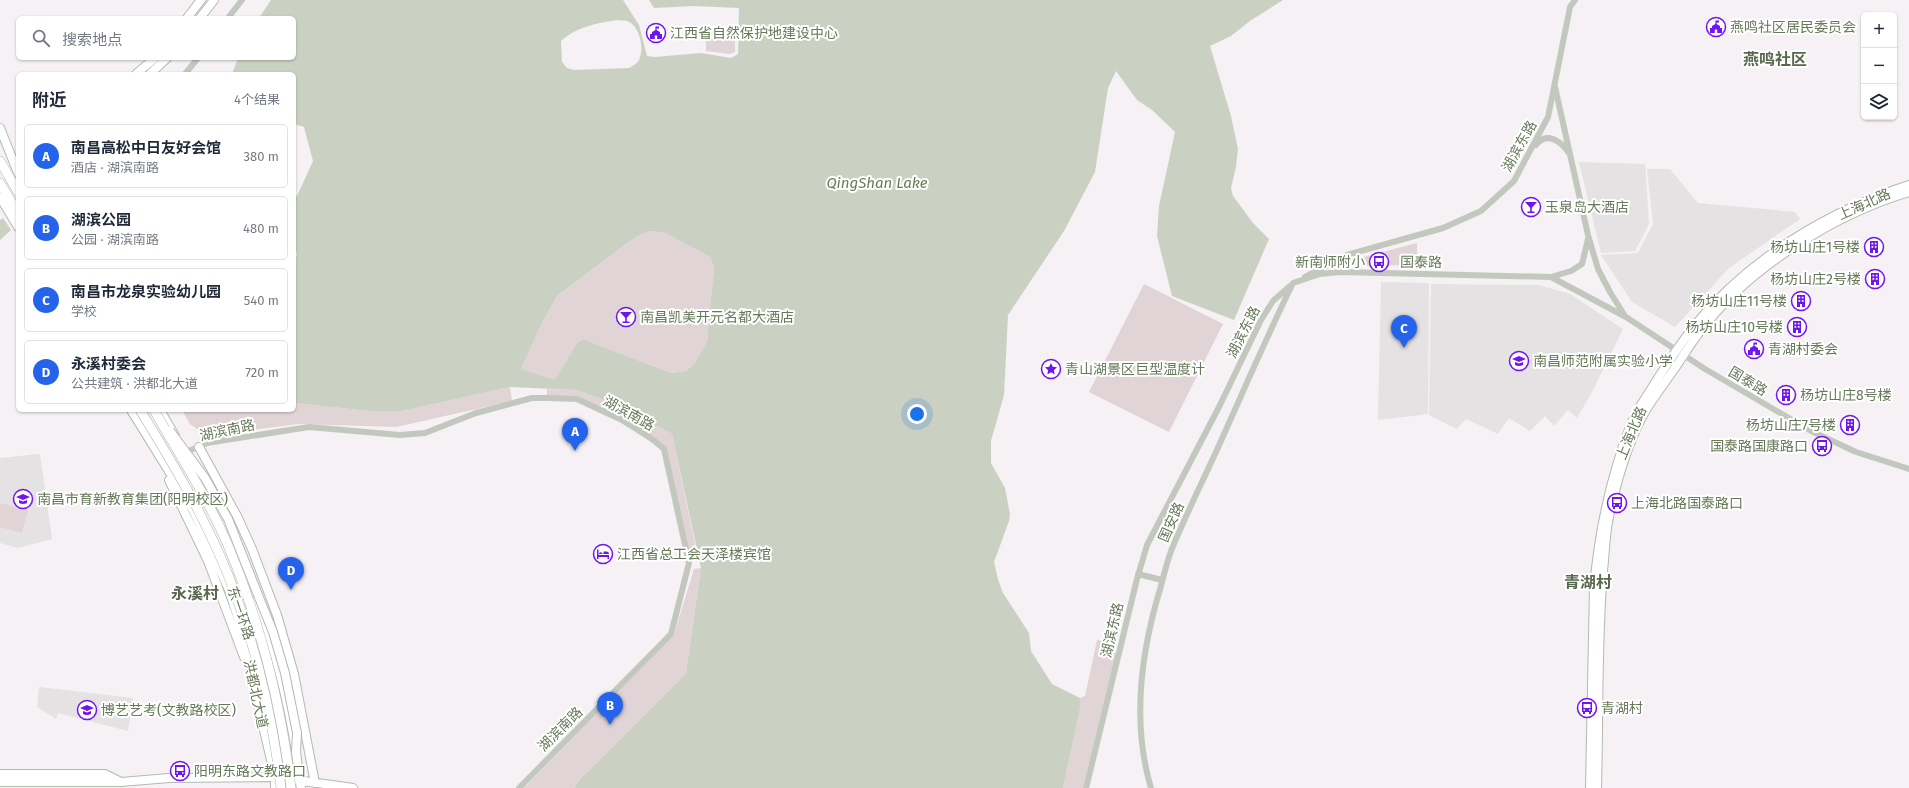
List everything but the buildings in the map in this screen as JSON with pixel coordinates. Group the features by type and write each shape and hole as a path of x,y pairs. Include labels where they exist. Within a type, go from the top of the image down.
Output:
{"highway":[{"path":"0,162 16,189"},
{"path":"0,183 16,211"},
{"name":"东一环路","path":"141,412 192,501 236,595 264,686 276,749 281,788"},
{"name":"东一环路","path":"156,412 226,542 245,591 273,685 286,748 291,788"}],"main road":[{"path":"189,16 201,0"},
{"path":"202,16 214,0"},
{"path":"138,72 153,60"},
{"path":"152,72 165,60"},
{"path":"0,128 16,168"},
{"name":"上海北路","path":"1590,788 1594,587 1602,521 1625,440 1636,414 1676,350 1696,323 1721,297 1774,252 1820,224 1859,204 1909,186"},
{"name":"上海北路","path":"1597,788 1600,606 1608,525 1617,482 1628,448 1642,417 1702,329 1728,300 1789,251 1827,226 1862,210 1909,192"},
{"path":"0,197 16,222"},
{"path":"129,412 168,477 208,561 250,670"},
{"name":"洪都北大道","path":"132,412 193,510 229,590 245,639 250,670 275,776 275,788"},
{"path":"156,412 205,478 228,519 273,632 284,673 297,733 296,752"},
{"name":"洪都北大道","path":"161,412 212,502 245,570 272,646 280,676 296,752 300,785"},
{"path":"199,447 240,523 277,615 294,674 315,784"},
{"path":"0,774 105,774 121,782"},
{"path":"0,782 121,782 169,778 275,776 300,785 315,784 353,788"}],"street":[{"path":"230,16 242,0"},
{"name":"湖滨东路","path":"1086,788 1138,574 1147,545 1219,408 1261,320 1273,301 1293,284 1320,268 1347,255 1444,228 1481,211 1514,181 1548,117 1570,7 1575,0"},
{"path":"187,72 196,60"},
{"name":"国泰路","path":"1555,85 1588,235 1598,269 1610,292 1626,317"},
{"path":"1527,157 1542,139 1550,138 1564,145 1571,159"},
{"name":"国泰路","path":"1293,284 1320,274 1340,272 1550,277 1571,271 1582,264 1588,235"},
{"name":"国泰路","path":"1550,277 1626,317 1766,406 1811,431 1856,452 1909,469"},
{"name":"国安路","path":"1151,788 1145,768 1140,724 1140,685 1149,625 1171,551 1293,284"},
{"name":"湖滨南路","path":"184,453 208,444 309,427 400,435 425,433 476,413 532,398 577,399 622,420 652,438 664,449 689,563 671,634 519,788"},
{"path":"1138,574 1162,580"}],"shaded area":[{"path":"706,28 735,30 735,52 730,54 706,51"},
{"path":"1579,162 1645,164 1649,224 1635,251 1601,253"},
{"path":"1647,169 1670,169 1698,203 1795,212 1800,219 1729,268 1675,327 1632,302 1601,255 1638,253 1653,224"},
{"path":"651,231 665,233 710,257 714,267 707,341 695,363 686,371 671,373 583,339 577,343 555,381 521,369 542,323 557,296 637,236"},
{"path":"1417,243 1417,265 1342,266 1348,261"},
{"path":"1381,282 1429,283 1428,414 1378,420"},
{"path":"1144,284 1223,324 1169,432 1089,392"},
{"name":"南昌师范附属实验小学","path":"1431,284 1539,285 1570,294 1623,329 1592,392 1577,418 1568,410 1554,426 1545,416 1530,431 1509,418 1498,434 1466,419 1457,429 1429,415"},
{"path":"510,387 512,401 396,427 299,424 207,436 190,424 183,412 296,412 296,403 369,411 402,411"},
{"path":"547,389 576,390 608,401 672,434 697,553 689,563 664,449 652,439 577,399 547,398"},
{"name":"南昌市育新教育集团(阳明校区)","path":"40,454 52,539 18,548 0,543 0,458"},
{"path":"0,503 28,510 22,533 0,527"},
{"path":"701,568 686,673 582,777 574,788 524,788 674,634 694,569"},
{"path":"1097,640 1112,642 1116,654 1083,788 1063,788 1080,709 1080,698 1085,696"},
{"name":"博艺艺考(文教路校区)","path":"39,687 133,698 128,731 58,713 56,719 37,707"}],"water":[{"name":"QingShan Lake","path":"271,0 623,0 639,25 647,56 655,57 701,53 731,58 738,54 739,8 694,6 654,8 649,0 1283,0 1250,21 1231,36 1210,46 1231,116 1238,149 1236,167 1231,188 1233,196 1253,223 1269,239 1234,320 1172,296 1157,236 1159,206 1175,132 1152,110 1137,100 1116,71 1108,88 1095,172 1064,231 1008,315 1004,395 991,441 991,463 1005,488 1010,514 1009,521 994,562 1003,593 1029,633 1031,651 1052,684 1080,698 1080,709 1063,788 574,788 582,777 686,673 701,568 672,434 608,401 576,390 510,387 402,411 369,411 296,403 296,195 297,196 313,161 304,127 296,125 296,72 233,72 237,60 296,60 296,16 260,16","holes":["617,20 626,21 635,27 640,36 640,57 634,65 629,68 574,70 567,68 562,62 561,41 573,32 594,24","651,231 665,233 710,257 714,267 707,341 695,363 686,371 671,373 583,339 577,343 555,380 521,369 542,323 557,296 637,236"]},
{"path":"3,218 11,230 0,240 0,220"}],"place":[{"name":"燕鸣社区居民委员会","path":"1716,27"},
{"name":"江西省自然保护地建设中心","path":"656,33"},
{"name":"玉泉岛大酒店","path":"1531,207"},
{"name":"杨坊山庄1号楼","path":"1874,247"},
{"name":"新南师附小","path":"1379,262"},
{"name":"杨坊山庄2号楼","path":"1875,279"},
{"name":"杨坊山庄11号楼","path":"1801,301"},
{"name":"南昌凯美开元名都大酒店","path":"626,317"},
{"name":"杨坊山庄10号楼","path":"1797,327"},
{"name":"南昌市龙泉实验幼儿园","path":"1404,348"},
{"name":"青湖村委会","path":"1754,349"},
{"name":"南昌师范附属实验小学","path":"1519,361"},
{"name":"青山湖景区巨型温度计","path":"1051,369"},
{"name":"杨坊山庄8号楼","path":"1786,395"},
{"name":"杨坊山庄7号楼","path":"1850,425"},
{"name":"国泰路国康路口","path":"1822,446"},
{"name":"南昌高松中日友好会馆","path":"575,451"},
{"name":"南昌市育新教育集团(阳明校区)","path":"23,499"},
{"name":"上海北路国泰路口","path":"1617,503"},
{"name":"江西省总工会天泽楼宾馆","path":"603,554"},
{"name":"永溪村委会","path":"291,590"},
{"name":"青湖村","path":"1587,708"},
{"name":"博艺艺考(文教路校区)","path":"87,710"},
{"name":"湖滨公园","path":"610,725"},
{"name":"阳明东路文教路口","path":"180,771"}],"district":[{"name":"燕鸣社区","path":"1775,59"},
{"name":"青湖村","path":"1588,582"},
{"name":"永溪村","path":"195,593"}]}
